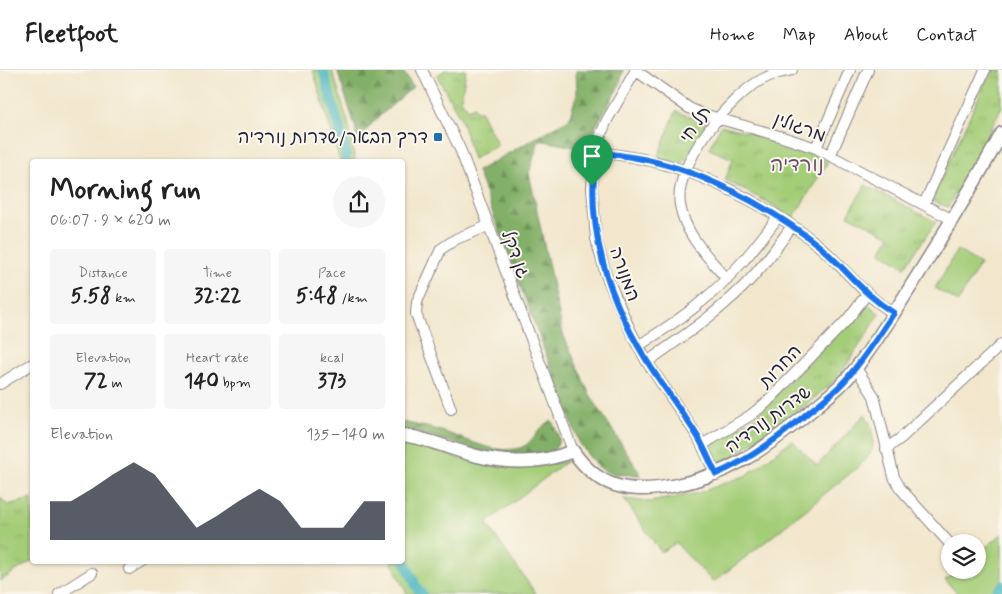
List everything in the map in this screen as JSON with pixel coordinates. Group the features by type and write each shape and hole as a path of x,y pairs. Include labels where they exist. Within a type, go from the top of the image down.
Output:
{"street":[{"name":"גן דקל","path":"422,70 460,149 573,451"},
{"name":"מרגולין","path":"636,70 682,104 703,114 816,148 953,220"},
{"name":"המנורה","path":"636,70 607,120 596,148 592,204 598,248 613,294 638,346 702,445 716,474"},
{"name":"תל חי","path":"727,279 698,246 685,222 680,204 680,186 685,171 706,134 732,101 764,78 792,70"},
{"path":"816,148 850,70 845,70"},
{"path":"830,156 868,70"},
{"path":"924,204 985,70"},
{"name":"שדרות נורדיה","path":"573,451 590,473 610,484 643,490 664,488 716,474 746,459 786,431 840,385 856,368 894,313 953,220 1002,133"},
{"path":"596,148 620,150"},
{"path":"596,148 685,171 730,190 778,217 817,244 877,303 894,313"},
{"path":"638,346 707,298 752,251 778,217"},
{"path":"451,409 416,314 417,302 441,250 456,239 488,226"},
{"path":"648,362 704,320 741,289 792,226"},
{"name":"החרות","path":"702,445 751,415 766,403 847,320 867,294"},
{"path":"886,449 901,438 1002,344"},
{"path":"0,384 30,365"},
{"path":"856,368 874,396 894,477 900,488 941,534"},
{"path":"405,435 416,437 478,457 498,460 542,461 573,451"},
{"path":"129,569 137,564"},
{"path":"59,594 92,573"}],"green space":[{"path":"313,70 332,70 348,122 355,159 339,159"},
{"path":"337,70 402,70 413,87 374,121 356,143 356,129"},
{"path":"445,70 466,70 461,99 468,109 474,106 477,112 480,110 498,145 473,159 461,119 437,76"},
{"path":"576,70 623,70 620,84 585,149 539,140 529,173 563,334 589,393 641,475 610,473 604,470 592,460 579,442 477,171 569,119 577,94"},
{"path":"991,70 1002,70 1002,107 948,207 931,201"},
{"path":"676,111 706,123 706,127 686,159 680,163 658,156"},
{"path":"721,125 789,145 828,162 793,218 725,180 733,159 709,149"},
{"path":"865,185 936,222 905,267 881,252 890,236 848,215"},
{"path":"957,250 980,264 958,302 935,288"},
{"path":"865,302 880,314 846,366 830,385 793,415 723,463 717,460 711,444 756,417"},
{"path":"865,414 873,439 872,449 867,458 789,523 713,582 676,543 661,552 624,499 650,502 698,493 747,475 792,440 817,466"},
{"path":"552,421 559,438 557,446 549,455 524,457 496,455 430,436 405,431 405,422 441,431 490,448 510,450 525,446 547,423"},
{"path":"405,443 468,461 489,465 522,467 567,461 486,523 536,594 407,594 392,564 405,564"},
{"path":"0,497 7,505 30,499 30,562 0,581"},
{"path":"1002,534 1002,594 958,594 945,580 986,579 986,547"}],"waterway":[{"path":"323,70 345,148 346,159"},
{"path":"405,562 417,588 422,594"},
{"path":"995,594 1002,586"}],"place":[{"name":"דרך הבאר/שדרות נורדיה","path":"438,137"}],"district":[{"name":"נורדיה","path":"797,164"}],"route":[{"path":"596,152 638,158 685,171 712,182 755,203 798,230 817,244 877,303 894,313 852,374 818,405 765,447 730,468 716,474 698,437 638,346 613,294 600,258 596,239 592,186 596,152"}]}
